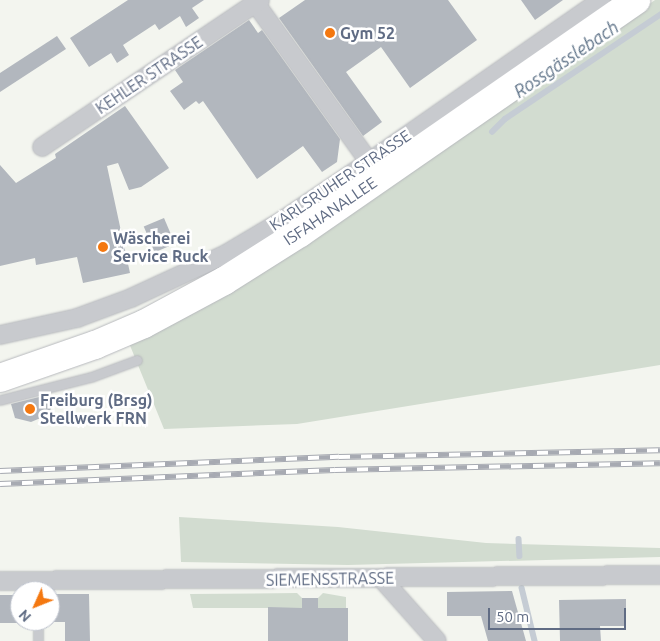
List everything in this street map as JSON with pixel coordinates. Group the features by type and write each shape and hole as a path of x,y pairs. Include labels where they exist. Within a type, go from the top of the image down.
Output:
{"highway":[{"name":"ISFAHANALLEE","path":"0,378 95,346 144,324 224,281 300,233 636,0"}],"street":[{"name":"KARLSRUHER STRASSE","path":"0,335 77,318 140,294 226,254 284,220 601,0"},
{"name":"KEHLER STRASSE","path":"42,147 258,2 369,162"},
{"name":"SIEMENSSTRASSE","path":"60,585 381,578 660,575"},
{"path":"381,578 437,641"}],"lane":[{"path":"0,400 91,377 137,360"}],"shaded area":[{"path":"655,0 660,0 660,365 297,424 164,429 129,343 231,293 272,267"},
{"path":"179,517 338,527 486,543 660,548 660,557 348,565 181,562"},
{"path":"297,593 302,598 302,608 193,608 190,594"},
{"path":"323,593 346,597 346,608 318,608 318,598"}],"building":[{"path":"128,0 204,0 192,8 199,18 186,27 180,16 159,30 155,24 123,45 129,55 117,63 111,53 89,67 70,38"},
{"path":"305,0 448,0 477,40 410,88 381,47 346,72 382,122 363,136 279,18"},
{"path":"521,0 563,0 535,20"},
{"path":"249,20 258,33 262,30 340,139 337,162 322,172 303,146 257,179 203,101 199,104 196,101 184,110 170,91 183,82 175,70"},
{"path":"57,36 66,49 0,92 0,73"},
{"path":"125,106 169,168 141,187 129,190 118,163 107,166 130,273 83,283 77,257 36,265 35,258 0,266 0,165 16,183 56,158 55,154"},
{"path":"164,218 175,244 155,252 144,227"},
{"name":"Freiburg (Brsg) Stellwerk FRN","path":"47,395 51,409 43,417 31,422 15,418 11,404"},
{"path":"512,591 526,641 488,641 481,616 447,616 447,592"},
{"path":"60,594 89,594 90,641 65,641 65,622 60,622"},
{"path":"0,595 10,595 10,623 0,623"},
{"path":"302,598 318,598 318,608 348,608 348,641 268,641 268,607 302,608"},
{"path":"626,599 626,626 600,626 601,641 560,641 559,600"}],"waterway":[{"name":"Rossgässlebach","path":"492,132 505,119 660,15"},
{"name":"Rossgässlebach","path":"519,539 520,556"},
{"name":"Rossgässlebach","path":"522,588 535,641"}],"railway":[{"path":"0,471 339,457 660,450"},
{"path":"0,484 335,470 660,463"}],"place":[{"name":"Gym 52","path":"330,33"},
{"name":"Wäscherei Service Ruck","path":"103,247"},
{"name":"Freiburg (Brsg) Stellwerk FRN","path":"30,409"}]}
